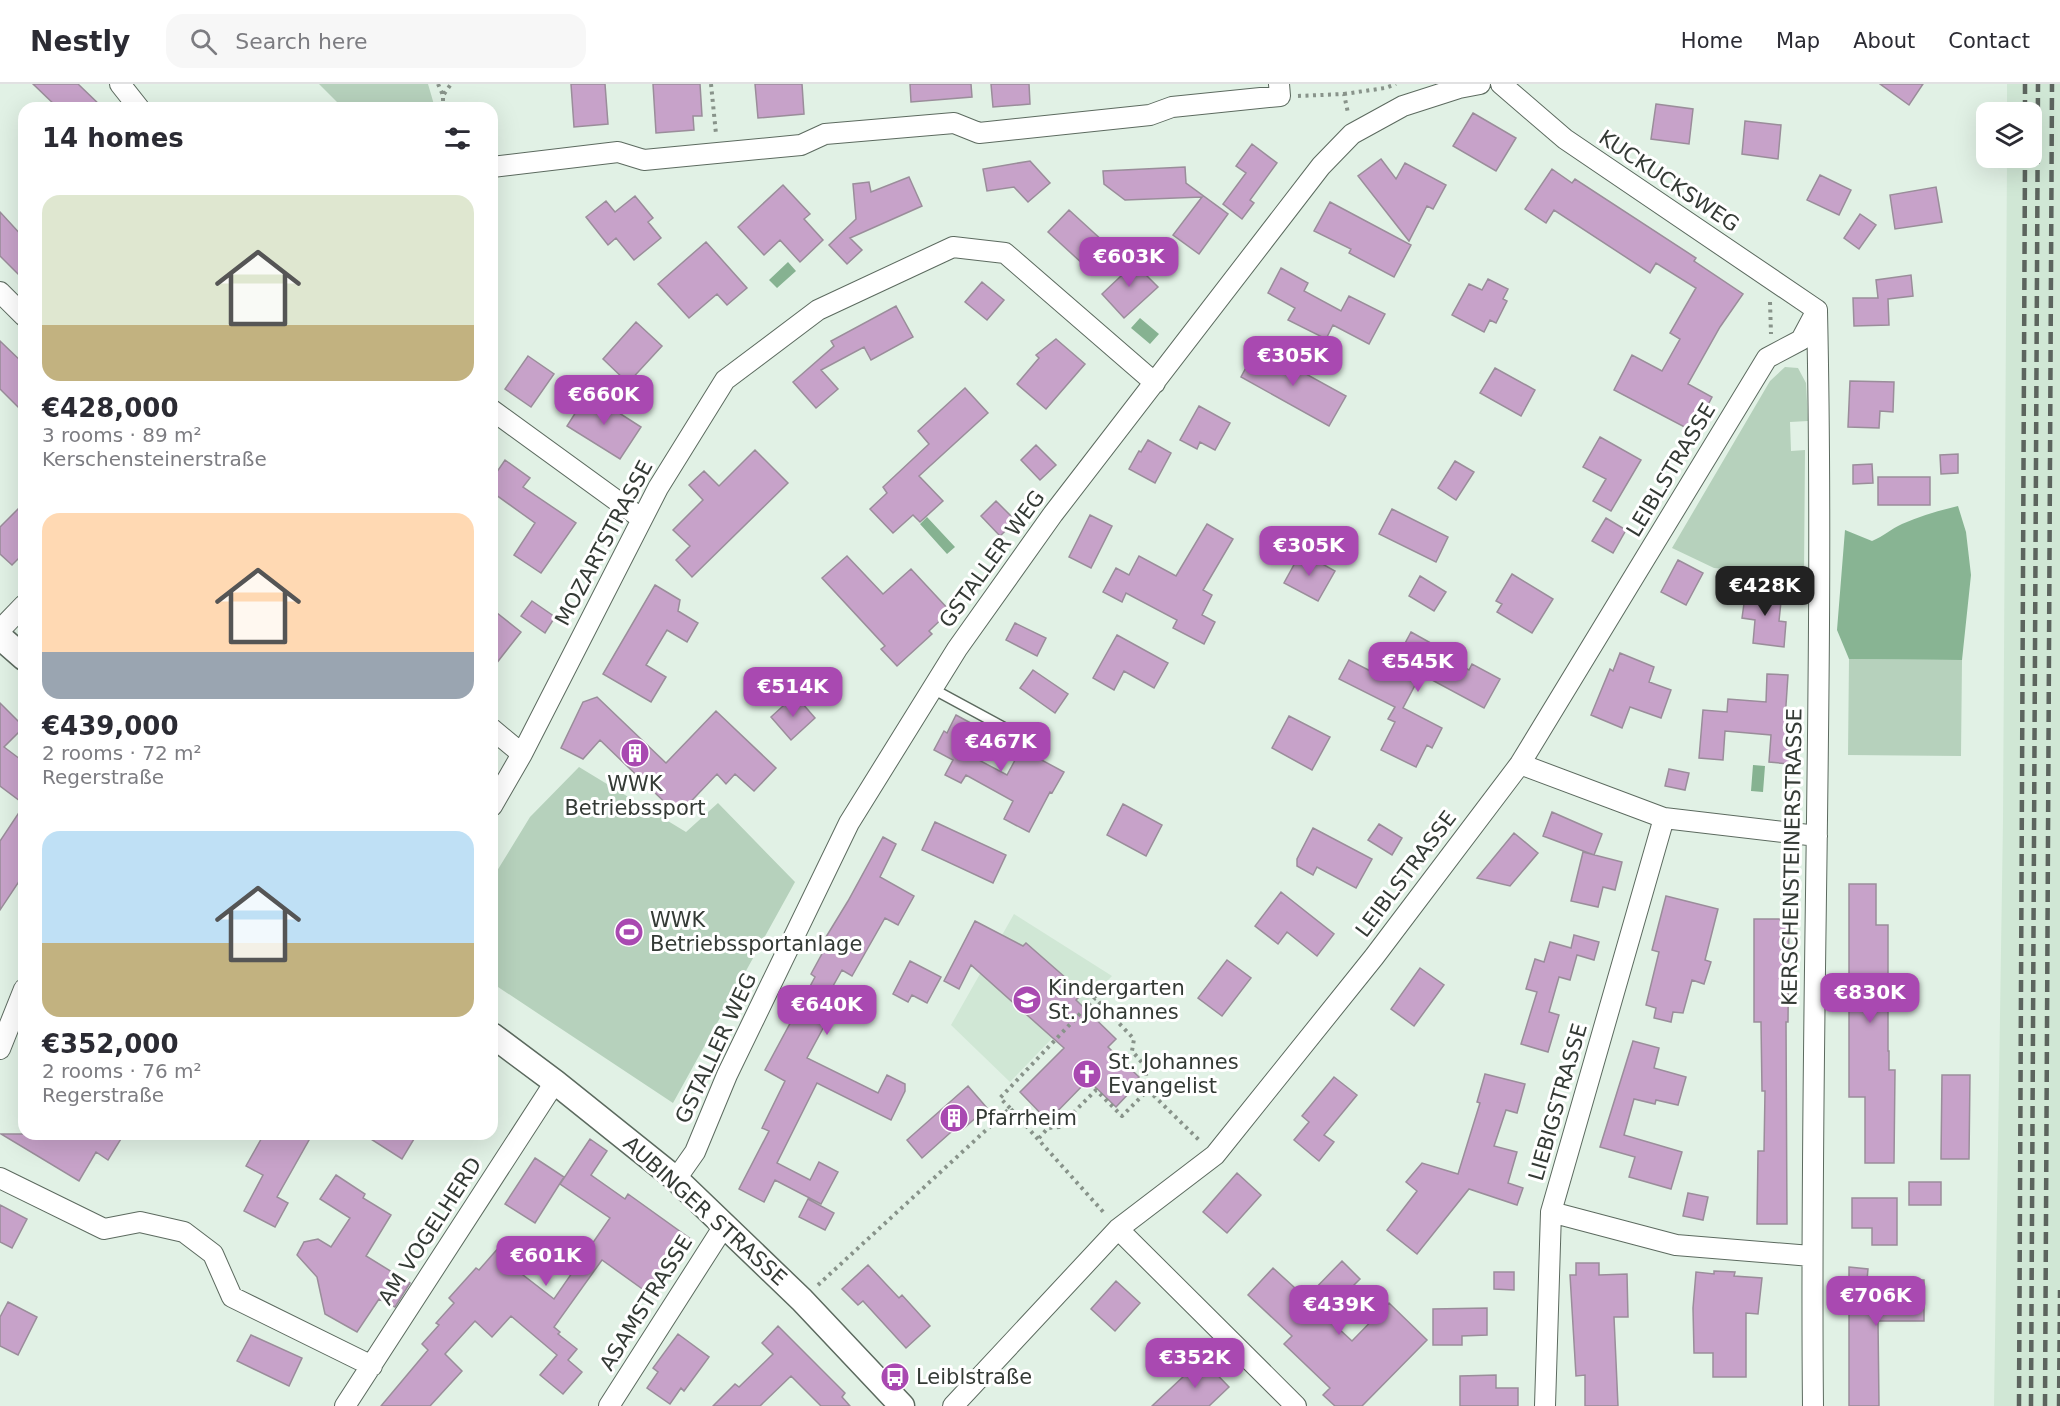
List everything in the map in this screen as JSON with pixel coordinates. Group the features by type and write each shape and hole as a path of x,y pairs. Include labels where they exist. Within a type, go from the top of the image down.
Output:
{"street":[{"path":"120,84 134,102"},
{"name":"GSTALLER WEG","path":"676,1179 695,1152 727,1075 849,823 957,649 1053,514 1321,166 1352,134 1404,106 1459,88 1480,84"},
{"name":"KUCKUCKSWEG","path":"1501,84 1565,139 1817,309"},
{"path":"498,166 618,152 644,160 801,145 825,134 954,123 979,133 1150,115 1172,107 1279,90"},
{"name":"MOZARTSTRASSE","path":"498,796 522,754 658,488 725,380 818,310 953,247 1005,253 1155,383"},
{"path":"0,292 18,310"},
{"path":"1767,358 1801,340 1817,309"},
{"name":"KERSCHENSTEINERSTRASSE","path":"1813,1406 1811,1256 1820,462 1817,309"},
{"name":"LEIBLSTRASSE","path":"952,1406 1118,1229 1215,1155 1374,957 1520,764 1767,358"},
{"path":"498,414 642,519"},
{"path":"0,630 18,611"},
{"path":"0,637 18,653"},
{"path":"498,734 522,754"},
{"path":"1520,764 1664,818 1817,836"},
{"name":"LIEBIGSTRASSE","path":"1545,1406 1551,1212 1664,818"},
{"path":"0,1049 18,1004"},
{"name":"AUBINGER STRASSE","path":"498,1039 676,1179 802,1300 902,1406"},
{"name":"AM VOGELHERD","path":"345,1406 555,1082"},
{"path":"0,1178 104,1229 140,1222 184,1232 213,1254 231,1297 372,1366"},
{"path":"1551,1212 1676,1245 1811,1256"},
{"name":"ASAMSTRASSE","path":"609,1406 724,1226"},
{"path":"1118,1229 1296,1406"}],"lane":[{"path":"933,689 1005,728"}],"path":[{"path":"438,84 443,95 443,102"},
{"path":"443,95 451,84"},
{"path":"711,84 717,153"},
{"path":"1279,90 1344,94 1385,88 1396,84"},
{"path":"1344,94 1352,134"},
{"path":"1761,272 1771,306 1771,335 1767,358"},
{"path":"1118,1229 1000,1098 1095,998 1134,1039 1132,1051 1145,1066 1148,1090 1215,1155"},
{"path":"1038,1138 1048,1128 1059,1128 1096,1090 1122,1116 1148,1090"},
{"path":"810,1292 1010,1108"}],"shaded area":[{"path":"319,84 428,84 433,102 337,102"},
{"path":"2007,84 2060,84 2060,1406 1994,1406 2003,821 2007,168 2042,168 2042,102 2007,102"},
{"path":"788,262 796,271 777,288 769,280"},
{"path":"1140,318 1159,334 1150,344 1131,328"},
{"path":"1785,367 1798,368 1806,383 1808,421 1790,422 1791,451 1805,450 1804,576 1714,568 1672,548 1770,381"},
{"path":"1958,506 1966,532 1971,575 1962,660 1849,659 1837,630 1845,530 1872,541 1909,521"},
{"path":"927,517 955,547 947,554 920,524"},
{"path":"1849,659 1962,660 1961,756 1848,755"},
{"path":"1753,765 1765,766 1763,792 1751,791"},
{"name":"WWK Betriebssportanlage","path":"579,767 686,832 718,803 795,882 673,1103 498,987 498,869 530,817"},
{"name":"Kindergarten St. Johannes","path":"1014,914 1112,976 1010,1082 951,1025"}],"building":[{"path":"33,84 78,84 97,102 52,102"},
{"path":"571,84 605,84 608,124 574,127"},
{"path":"653,84 700,84 702,116 693,116 694,130 656,133"},
{"path":"755,84 802,84 804,114 758,118"},
{"path":"910,84 971,84 972,97 911,102"},
{"path":"991,84 1029,84 1030,104 993,107"},
{"path":"1880,84 1923,84 1909,105"},
{"path":"1656,104 1693,109 1689,144 1651,139"},
{"path":"1473,113 1516,138 1496,171 1453,146"},
{"path":"1745,121 1781,125 1778,159 1742,154"},
{"path":"1252,144 1277,163 1250,200 1254,203 1242,219 1223,204 1246,173 1236,166"},
{"path":"1381,159 1396,179 1405,163 1446,185 1433,209 1427,206 1409,241 1358,176"},
{"path":"1030,161 1050,183 1028,202 1014,187 987,191 983,169"},
{"path":"1185,167 1186,183 1228,214 1199,254 1173,235 1202,197 1125,200 1104,184 1103,171"},
{"path":"1552,169 1572,183 1575,179 1696,258 1694,261 1743,294 1720,327 1688,384 1712,397 1694,432 1614,390 1632,355 1662,371 1680,339 1670,333 1696,288 1656,263 1650,273 1554,210 1546,223 1525,209"},
{"path":"1820,175 1851,190 1839,215 1807,200"},
{"path":"909,177 922,206 850,238 862,250 847,264 829,245 856,219 853,184 869,182 871,192"},
{"path":"783,185 810,214 804,219 823,240 800,262 780,240 764,255 738,227"},
{"path":"1936,187 1942,222 1895,229 1890,195"},
{"path":"635,196 653,218 648,222 661,238 634,260 616,238 608,245 586,217 606,201 615,212"},
{"path":"1330,202 1411,245 1394,277 1349,253 1351,249 1314,231"},
{"path":"1069,210 1104,242 1084,265 1048,232"},
{"path":"0,212 18,232 18,274 0,256"},
{"path":"1860,214 1876,225 1859,249 1844,238"},
{"path":"706,242 747,288 727,305 717,294 689,318 658,284"},
{"path":"1127,256 1158,287 1124,318 1102,294 1122,275 1115,267"},
{"path":"1281,268 1308,283 1304,291 1341,311 1349,296 1385,314 1369,344 1333,325 1326,339 1288,320 1295,308 1268,293"},
{"path":"1911,275 1913,296 1888,299 1889,325 1854,326 1853,298 1878,298 1876,280"},
{"path":"1488,279 1508,289 1503,299 1507,301 1496,323 1490,320 1484,332 1452,315 1469,284 1482,290"},
{"path":"982,282 1004,300 987,320 965,302"},
{"path":"896,306 913,337 871,360 864,347 821,370 838,389 816,408 793,382 834,346 831,341"},
{"path":"636,322 662,346 628,383 603,359"},
{"path":"1056,339 1085,364 1046,409 1017,384 1039,358 1036,355"},
{"path":"0,341 18,358 18,407 0,389"},
{"path":"1257,347 1346,396 1329,426 1241,377"},
{"path":"528,356 554,374 531,407 505,389"},
{"path":"1495,368 1535,390 1521,416 1480,393"},
{"path":"1850,381 1894,382 1893,412 1880,411 1879,428 1848,427"},
{"path":"965,388 988,413 919,476 943,501 920,522 913,515 893,533 870,509 887,493 883,487 929,444 918,431"},
{"path":"588,393 641,427 620,459 567,426"},
{"path":"1199,406 1230,423 1215,450 1200,442 1197,449 1180,440"},
{"path":"1600,437 1641,460 1611,511 1593,501 1606,479 1583,467"},
{"path":"1148,440 1171,453 1155,483 1129,469"},
{"path":"1036,445 1056,465 1040,480 1021,460"},
{"path":"755,450 788,483 692,577 676,560 690,546 673,530 703,500 689,485 704,471 719,486"},
{"path":"1958,454 1958,473 1941,474 1940,455"},
{"path":"505,460 530,478 523,487 576,523 541,573 514,555 535,523 498,496 498,470"},
{"path":"1455,461 1474,472 1456,500 1438,488"},
{"path":"1872,464 1873,483 1853,484 1853,465"},
{"path":"1878,477 1930,477 1930,505 1878,505"},
{"path":"996,501 1016,521 1000,536 981,516"},
{"path":"18,509 18,559 12,565 0,554 0,527"},
{"path":"1392,509 1448,537 1436,562 1379,534"},
{"path":"1090,515 1112,526 1091,568 1069,557"},
{"path":"1606,518 1626,530 1613,553 1592,541"},
{"path":"1207,524 1233,539 1203,590 1212,595 1202,615 1215,622 1204,644 1173,628 1177,620 1126,593 1122,602 1103,592 1116,568 1129,575 1139,556 1176,576"},
{"path":"1301,552 1335,571 1318,601 1284,583"},
{"path":"847,556 883,594 911,569 950,611 929,631 932,634 897,666 881,649 885,646 822,578"},
{"path":"1678,560 1703,573 1686,605 1661,592"},
{"path":"1512,574 1553,599 1532,633 1497,612 1502,604 1496,601"},
{"path":"1420,576 1446,592 1434,611 1409,596"},
{"path":"655,585 680,600 678,611 698,623 687,642 667,630 646,665 666,677 651,702 603,674"},
{"path":"1746,589 1782,592 1779,621 1786,622 1784,647 1753,643 1755,620 1742,618"},
{"path":"532,601 555,617 545,633 521,616"},
{"path":"498,614 521,632 498,661"},
{"path":"1015,623 1046,638 1037,656 1006,640"},
{"path":"1411,632 1438,647 1435,652 1469,670 1472,664 1500,679 1484,708 1421,674 1403,708 1442,728 1432,748 1427,745 1416,767 1381,750 1395,722 1388,719 1395,707 1339,679 1349,660 1386,679"},
{"path":"1117,635 1168,663 1154,688 1124,671 1114,690 1093,678"},
{"path":"1620,653 1654,667 1649,682 1671,690 1661,718 1630,707 1622,728 1591,715 1610,669 1613,671"},
{"path":"1033,670 1068,694 1055,713 1020,688"},
{"path":"1767,674 1788,675 1785,720 1793,721 1789,764 1769,762 1771,735 1725,731 1723,760 1699,758 1703,710 1727,712 1728,699 1766,702"},
{"path":"795,695 815,718 791,740 771,717"},
{"path":"597,697 666,763 716,711 776,768 754,791 735,774 726,784 717,774 678,815 600,740 583,759 561,748 583,702"},
{"path":"0,703 18,721 18,733 4,747 18,758 18,800 0,786"},
{"path":"956,715 982,729 972,746 979,749 975,758 1007,775 1021,749 1064,772 1052,793 1050,792 1029,832 1004,819 1013,801 966,775 961,783 945,775 953,760 934,750 944,731 947,733"},
{"path":"1289,716 1330,737 1312,770 1272,748"},
{"path":"1669,769 1689,773 1685,790 1665,786"},
{"path":"1123,804 1162,825 1146,856 1107,835"},
{"path":"1552,812 1602,834 1594,855 1543,836"},
{"path":"18,814 18,883 0,910 0,841"},
{"path":"935,822 1006,855 993,883 922,850"},
{"path":"1379,824 1402,838 1392,855 1368,840"},
{"path":"1313,828 1372,859 1356,888 1317,867 1313,875 1297,866 1297,859"},
{"path":"1514,833 1538,853 1510,886 1477,878"},
{"path":"883,837 896,844 880,877 914,896 898,925 885,918 852,976 842,970 818,1013 828,1019 807,1058 878,1093 887,1075 905,1084 905,1091 891,1120 817,1083 777,1163 810,1180 819,1162 838,1172 821,1204 775,1180 764,1202 739,1189 769,1131 762,1128 785,1081 765,1070 815,977 811,974 830,939 826,937"},
{"path":"1583,852 1622,862 1615,890 1603,887 1598,907 1571,901"},
{"path":"1849,884 1876,884 1876,925 1888,925 1888,1051 1889,1070 1895,1070 1894,1163 1865,1163 1865,1097 1849,1097"},
{"path":"1281,892 1334,934 1317,956 1287,932 1278,944 1255,926"},
{"path":"1666,896 1718,909 1705,960 1711,962 1704,984 1692,980 1683,1013 1673,1012 1671,1022 1654,1018 1656,1008 1646,1005 1659,952 1652,950"},
{"path":"1754,919 1789,919 1788,1022 1786,1022 1787,1224 1757,1224 1758,1151 1764,1151 1765,1091 1762,1091 1761,1022 1754,1022"},
{"path":"975,921 1023,946 1026,943 1083,993 1076,1000 1116,1039 1108,1047 1139,1077 1129,1087 1132,1090 1116,1107 1088,1080 1048,1121 1020,1092 1064,1048 971,965 959,989 944,981"},
{"path":"1574,935 1599,942 1594,960 1577,955 1570,980 1559,977 1549,1012 1559,1015 1548,1052 1521,1044 1537,992 1526,989 1535,959 1544,962 1550,942 1571,948"},
{"path":"1227,960 1251,978 1222,1016 1198,998"},
{"path":"910,961 941,977 927,1003 912,995 908,1002 893,994"},
{"path":"1420,968 1444,985 1414,1026 1391,1009"},
{"path":"1633,1041 1659,1048 1654,1068 1686,1077 1678,1105 1656,1100 1655,1104 1634,1099 1624,1135 1682,1152 1671,1189 1629,1177 1635,1157 1600,1147"},
{"path":"1485,1074 1525,1084 1517,1113 1506,1110 1494,1146 1517,1152 1508,1183 1523,1188 1517,1205 1469,1189 1417,1254 1387,1230 1417,1191 1406,1182 1422,1163 1458,1174 1480,1103 1477,1102"},
{"path":"1942,1075 1970,1075 1969,1159 1941,1159"},
{"path":"1334,1077 1357,1095 1324,1135 1334,1142 1319,1161 1294,1140 1309,1122 1302,1116"},
{"name":"Pfarrheim","path":"968,1086 987,1108 963,1129 959,1125 922,1158 907,1140"},
{"path":"1,1134 18,1134 18,1140 120,1140 108,1160 96,1152 79,1181"},
{"path":"590,1139 607,1151 591,1175 625,1199 628,1194 692,1240 667,1274 664,1272 648,1293 602,1260 554,1327 560,1332 558,1334 577,1349 568,1360 582,1372 563,1394 540,1375 557,1355 511,1316 492,1337 475,1321 445,1354 462,1371 430,1406 381,1406 428,1350 422,1344 439,1325 436,1323 454,1303 449,1298 476,1268 479,1270 500,1246 522,1266 518,1271 554,1299 610,1218 560,1184"},
{"path":"261,1140 309,1140 277,1197 288,1203 275,1227 244,1211 263,1175 246,1166"},
{"path":"372,1140 413,1140 402,1159"},
{"path":"535,1158 564,1177 535,1223 505,1204"},
{"path":"1237,1173 1261,1195 1227,1233 1203,1212"},
{"path":"336,1175 365,1194 363,1198 391,1215 366,1256 410,1283 395,1307 379,1299 357,1332 325,1314 317,1277 297,1255 304,1242 318,1239 331,1247 350,1218 320,1199"},
{"path":"1909,1182 1941,1182 1941,1205 1909,1205"},
{"path":"1688,1193 1708,1197 1703,1220 1683,1216"},
{"path":"1852,1198 1897,1198 1897,1245 1872,1245 1872,1228 1852,1228"},
{"path":"808,1199 834,1213 825,1230 799,1217"},
{"path":"0,1205 27,1219 12,1248 0,1242"},
{"path":"1342,1261 1360,1279 1324,1315 1352,1341 1389,1303 1427,1340 1362,1406 1335,1406 1323,1395 1330,1388 1284,1344 1292,1336 1248,1295 1273,1268 1306,1298"},
{"path":"1576,1263 1599,1263 1599,1275 1627,1274 1628,1317 1614,1317 1618,1406 1585,1406 1585,1375 1576,1376 1570,1275 1576,1275"},
{"path":"868,1265 899,1298 902,1295 930,1326 906,1348 863,1301 858,1305 842,1289"},
{"path":"1849,1267 1868,1269 1867,1280 1924,1280 1924,1321 1878,1321 1879,1406 1849,1406"},
{"path":"1714,1271 1735,1272 1734,1276 1762,1278 1758,1314 1746,1313 1746,1377 1713,1377 1713,1353 1694,1353 1693,1308 1696,1272 1714,1274"},
{"path":"1494,1272 1514,1272 1514,1290 1494,1289"},
{"path":"1116,1281 1140,1303 1115,1331 1091,1309"},
{"path":"8,1302 37,1317 18,1355 0,1346 0,1317"},
{"path":"1487,1308 1487,1335 1462,1336 1462,1345 1433,1345 1433,1309"},
{"path":"778,1326 845,1393 842,1397 850,1406 821,1406 791,1376 760,1406 713,1406 735,1384 739,1387 773,1354 762,1343"},
{"path":"678,1334 709,1357 684,1391 681,1388 670,1404 647,1388 658,1372 653,1368"},
{"path":"251,1335 302,1358 289,1386 237,1361"},
{"path":"1202,1359 1229,1387 1209,1406 1152,1406"},
{"path":"1496,1375 1496,1388 1518,1388 1518,1406 1460,1406 1460,1376"}],"railway":[{"path":"2025,84 2025,102"},
{"path":"2031,1406 2038,84"},
{"path":"2045,1406 2052,84"},
{"path":"2019,1406 2025,168"},
{"path":"2059,1406 2060,1290"}],"place":[{"name":"WWK Betriebssport","path":"635,753"},
{"name":"WWK Betriebssportanlage","path":"629,932"},
{"name":"Kindergarten St. Johannes","path":"1027,1000"},
{"name":"St. Johannes Evangelist","path":"1087,1074"},
{"name":"Pfarrheim","path":"954,1118"},
{"name":"Leiblstraße","path":"895,1377"}]}
